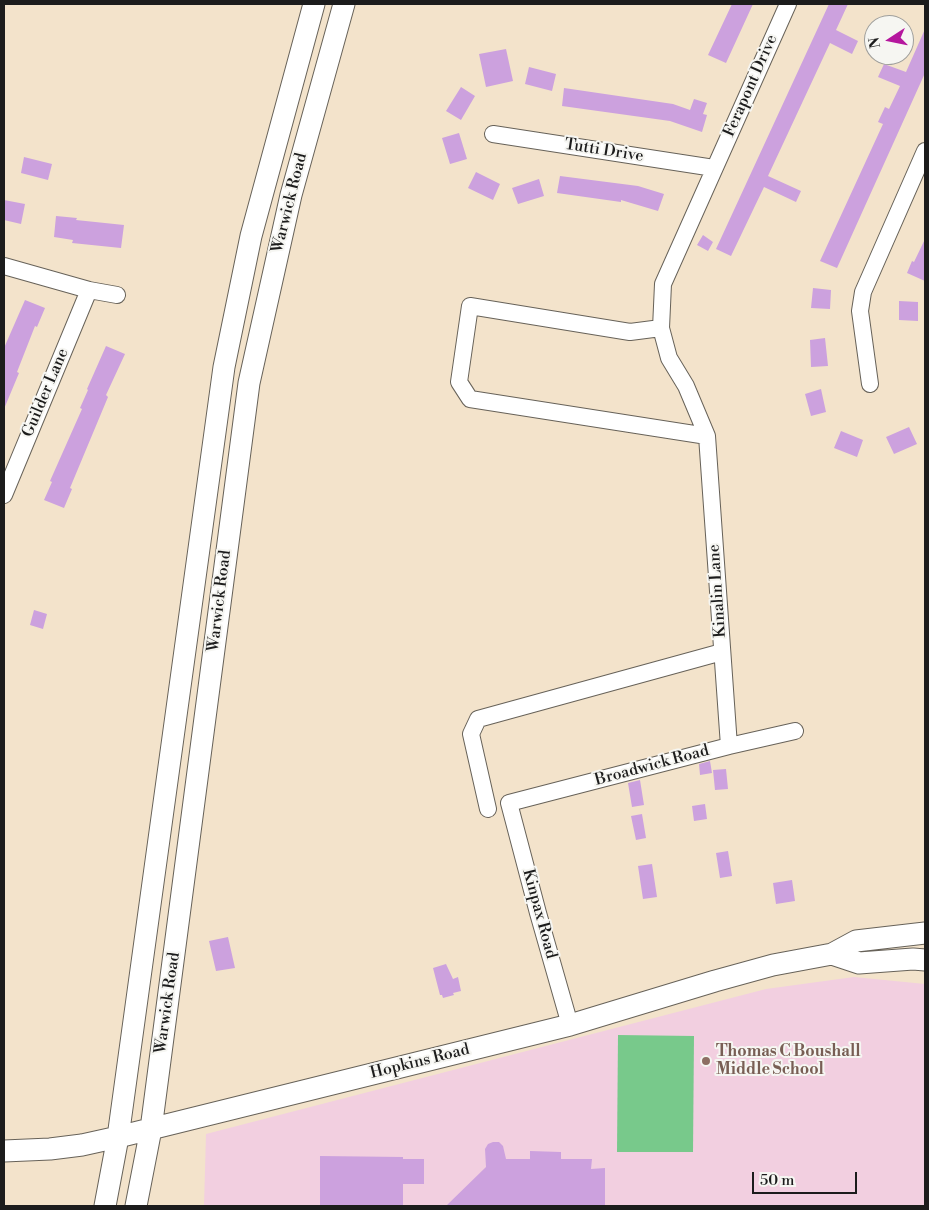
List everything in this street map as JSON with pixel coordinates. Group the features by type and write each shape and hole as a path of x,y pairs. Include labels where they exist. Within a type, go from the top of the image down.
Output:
{"main road":[{"name":"Warwick Road","path":"105,1206 118,1137 224,367 251,236 314,4"},
{"name":"Warwick Road","path":"136,1206 151,1129 249,383 291,195 344,4"},
{"name":"Hopkins Road","path":"4,1151 50,1149 82,1145 118,1137 570,1025 715,981 773,966 832,954 856,941 925,933"},
{"name":"Hopkins Road","path":"832,954 859,963 913,959 925,960"}],"street":[{"name":"Ferapont Drive","path":"661,328 663,284 788,4"},
{"name":"Tutti Drive","path":"494,134 714,168"},
{"path":"870,384 860,311 863,292 925,152"},
{"path":"4,266 88,290 117,295"},
{"name":"Guilder Lane","path":"4,495 88,290"},
{"path":"661,328 630,332 470,306 459,382 470,399 707,436"},
{"name":"Kinalin Lane","path":"661,328 669,358 686,386 707,436 729,746"},
{"path":"488,809 470,734 478,720 722,652"},
{"name":"Broadwick Road","path":"509,803 729,746 795,731"},
{"name":"Kinpax Road","path":"509,803 570,1025"}],"shaded area":[{"name":"Thomas C Boushall Middle School","path":"854,977 925,984 925,1206 204,1206 206,1134 766,989"}],"green space":[{"path":"618,1035 694,1036 693,1152 617,1152"}],"building":[{"path":"732,4 753,4 726,63 708,55"},
{"path":"829,4 848,4 836,30 858,41 852,54 830,43 768,176 801,191 796,202 764,187 731,256 716,249"},
{"path":"925,29 925,73 837,268 820,261 883,124 878,122 885,107 889,109 900,86 878,77 884,65 906,72 909,65 914,65 914,54"},
{"path":"506,49 513,81 486,87 479,54"},
{"path":"529,67 556,74 552,91 525,84"},
{"path":"461,87 475,96 461,120 446,111"},
{"path":"564,88 673,104 690,110 694,99 707,103 703,114 707,115 702,132 670,121 562,106"},
{"path":"459,133 467,159 450,164 442,138"},
{"path":"24,157 52,164 48,180 21,173"},
{"path":"476,172 500,184 493,200 468,188"},
{"path":"560,176 638,186 664,194 658,211 621,200 621,202 557,193"},
{"path":"539,179 544,196 518,204 512,188"},
{"path":"4,200 25,204 21,224 4,220"},
{"path":"56,216 124,225 121,248 72,243 73,240 54,237"},
{"path":"703,235 713,242 708,251 697,245"},
{"path":"925,239 925,281 907,273"},
{"path":"813,288 831,290 830,309 811,308"},
{"path":"25,300 45,308 37,327 35,326 4,409 4,348"},
{"path":"899,301 918,302 918,321 899,320"},
{"path":"825,338 828,366 811,367 810,340"},
{"path":"106,346 125,354 106,395 108,397 70,488 72,489 64,508 44,500 52,482 50,481 82,409 80,408 87,389"},
{"path":"821,389 826,412 811,416 805,394"},
{"path":"909,427 917,444 894,454 886,437"},
{"path":"841,431 863,440 857,457 834,448"},
{"path":"34,610 47,614 43,629 30,625"},
{"path":"710,761 712,773 700,775 699,764"},
{"path":"726,769 728,789 715,790 713,770"},
{"path":"640,780 644,805 632,807 628,783"},
{"path":"705,804 707,819 694,821 692,806"},
{"path":"642,814 646,838 636,840 631,816"},
{"path":"728,851 732,876 720,878 716,853"},
{"path":"652,864 657,897 643,899 638,866"},
{"path":"792,880 795,901 776,904 773,883"},
{"path":"228,937 235,968 216,971 209,941"},
{"path":"446,964 453,979 458,977 461,991 443,998 440,995 433,968"},
{"path":"499,1142 503,1146 506,1159 530,1159 530,1151 561,1152 561,1159 592,1159 591,1169 605,1168 605,1206 446,1206 486,1167 485,1149 488,1144"},
{"path":"320,1156 424,1159 424,1184 403,1184 403,1206 320,1206"}],"place":[{"name":"Thomas C Boushall Middle School","path":"706,1061"}]}
